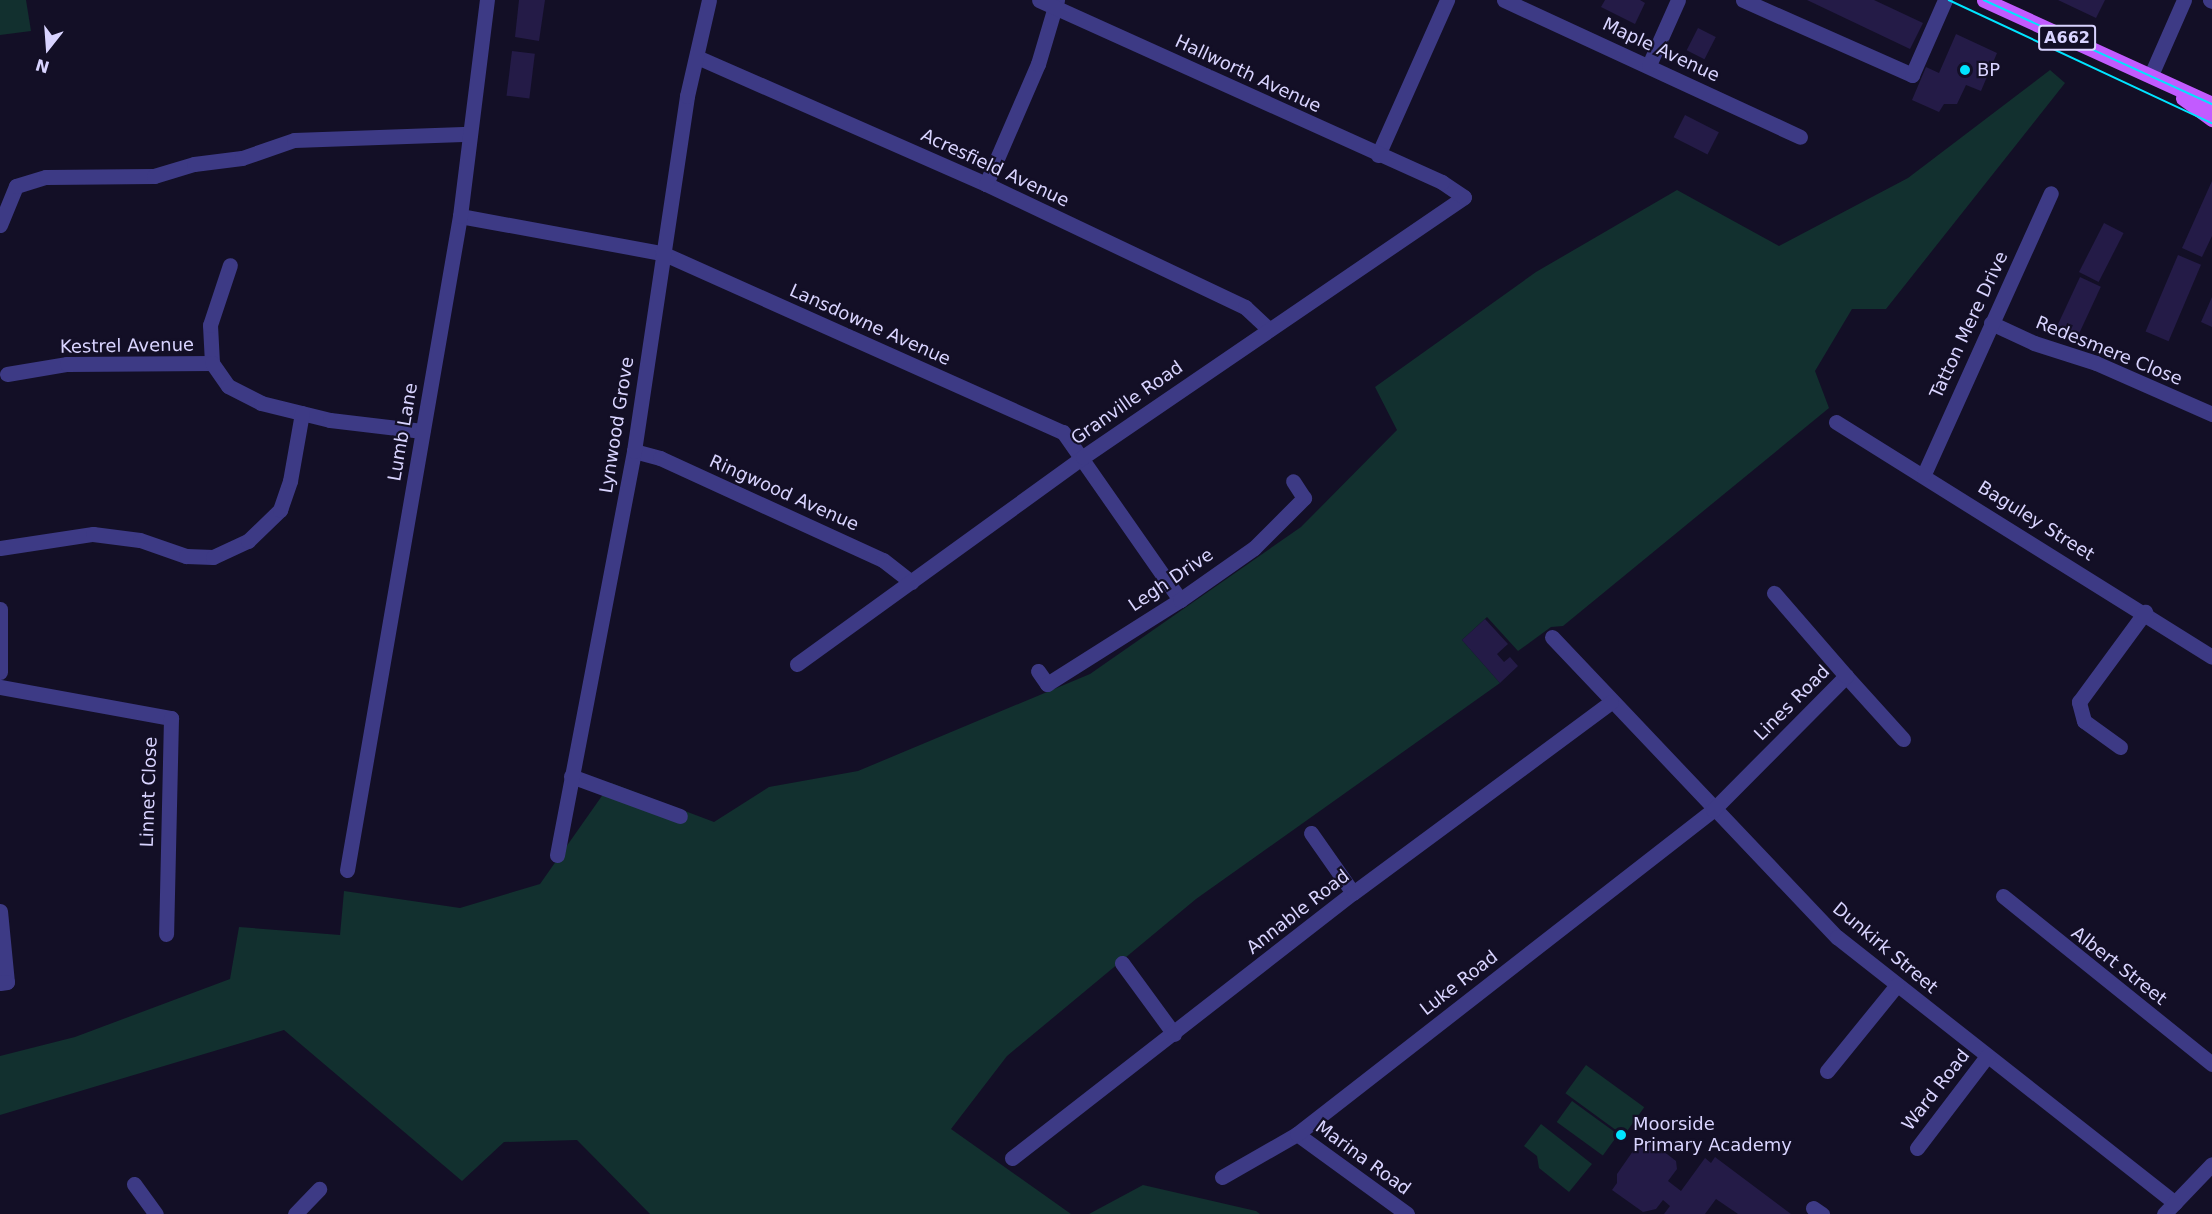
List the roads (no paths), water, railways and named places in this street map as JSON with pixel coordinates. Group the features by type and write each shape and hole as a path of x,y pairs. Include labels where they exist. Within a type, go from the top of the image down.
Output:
{"main road":[{"name":"A662","path":"1984,0 2212,104"},
{"name":"A662","path":"2151,75 2212,119"}],"street":[{"name":"Lumb Lane","path":"347,870 460,216 487,0"},
{"name":"Lynwood Grove","path":"557,855 634,451 687,96 698,57 709,0"},
{"name":"Hallworth Avenue","path":"1039,0 1056,4 1378,155 1442,182"},
{"path":"1378,155 1447,0"},
{"name":"Maple Avenue","path":"1504,0 1649,65 1800,137"},
{"path":"1649,65 1678,0"},
{"path":"1743,0 1911,75 1945,0"},
{"path":"2151,75 2184,0"},
{"path":"986,184 1038,64 1056,4"},
{"name":"Acresfield Avenue","path":"698,57 986,184 1245,307 1269,329"},
{"path":"0,225 15,186 46,177 154,176 194,164 242,158 294,140 470,134"},
{"name":"Granville Road","path":"797,664 1083,457 1464,196 1442,182"},
{"name":"Tatton Mere Drive","path":"1924,474 2051,193"},
{"name":"Lansdowne Avenue","path":"460,216 662,253 1063,432 1083,457 1180,600"},
{"name":"Kestrel Avenue","path":"230,266 210,324 212,363 228,386 261,403 302,413 422,431"},
{"name":"Redesmere Close","path":"1991,323 2034,343 2096,363 2212,414"},
{"name":"Kestrel Avenue","path":"7,374 66,364 212,363"},
{"path":"0,548 93,534 140,540 186,556 213,557 248,541 280,510 290,481 302,413"},
{"name":"Baguley Street","path":"1836,422 2145,612 2212,657"},
{"name":"Ringwood Avenue","path":"634,451 660,458 883,560 911,582"},
{"name":"Legh Drive","path":"1038,671 1047,684 1180,600 1254,548 1304,498 1293,481"},
{"name":"Lines Road","path":"1713,810 1846,676 1774,593"},
{"path":"0,609 0,672"},
{"path":"2120,747 2084,721 2078,706 2082,693 2145,612"},
{"name":"Dunkirk Street","path":"1552,637 1713,810 1837,938 1987,1056 2169,1208"},
{"path":"1846,676 1903,739"},
{"name":"Linnet Close","path":"0,687 171,718 166,934"},
{"name":"Annable Road","path":"1012,1158 1174,1035 1353,894 1611,702"},
{"path":"571,776 680,816"},
{"name":"Luke Road","path":"1222,1177 1297,1134 1713,810"},
{"path":"1311,833 1353,894"},
{"name":"Albert Street","path":"2003,896 2212,1064"},
{"path":"0,911 3,983"},
{"path":"1122,963 1174,1035"},
{"path":"1827,1071 1898,985"},
{"name":"Ward Road","path":"1917,1148 1987,1056"},
{"name":"Marina Road","path":"1297,1134 1407,1214"},
{"path":"2169,1208 2212,1164"},
{"path":"134,1184 156,1214"},
{"path":"295,1214 320,1189"}],"tram line":[{"path":"1949,0 2212,123"},
{"path":"1984,0 2212,104"}],"place":[{"name":"BP","path":"1965,70"},
{"name":"Moorside Primary Academy","path":"1621,1135"}]}
